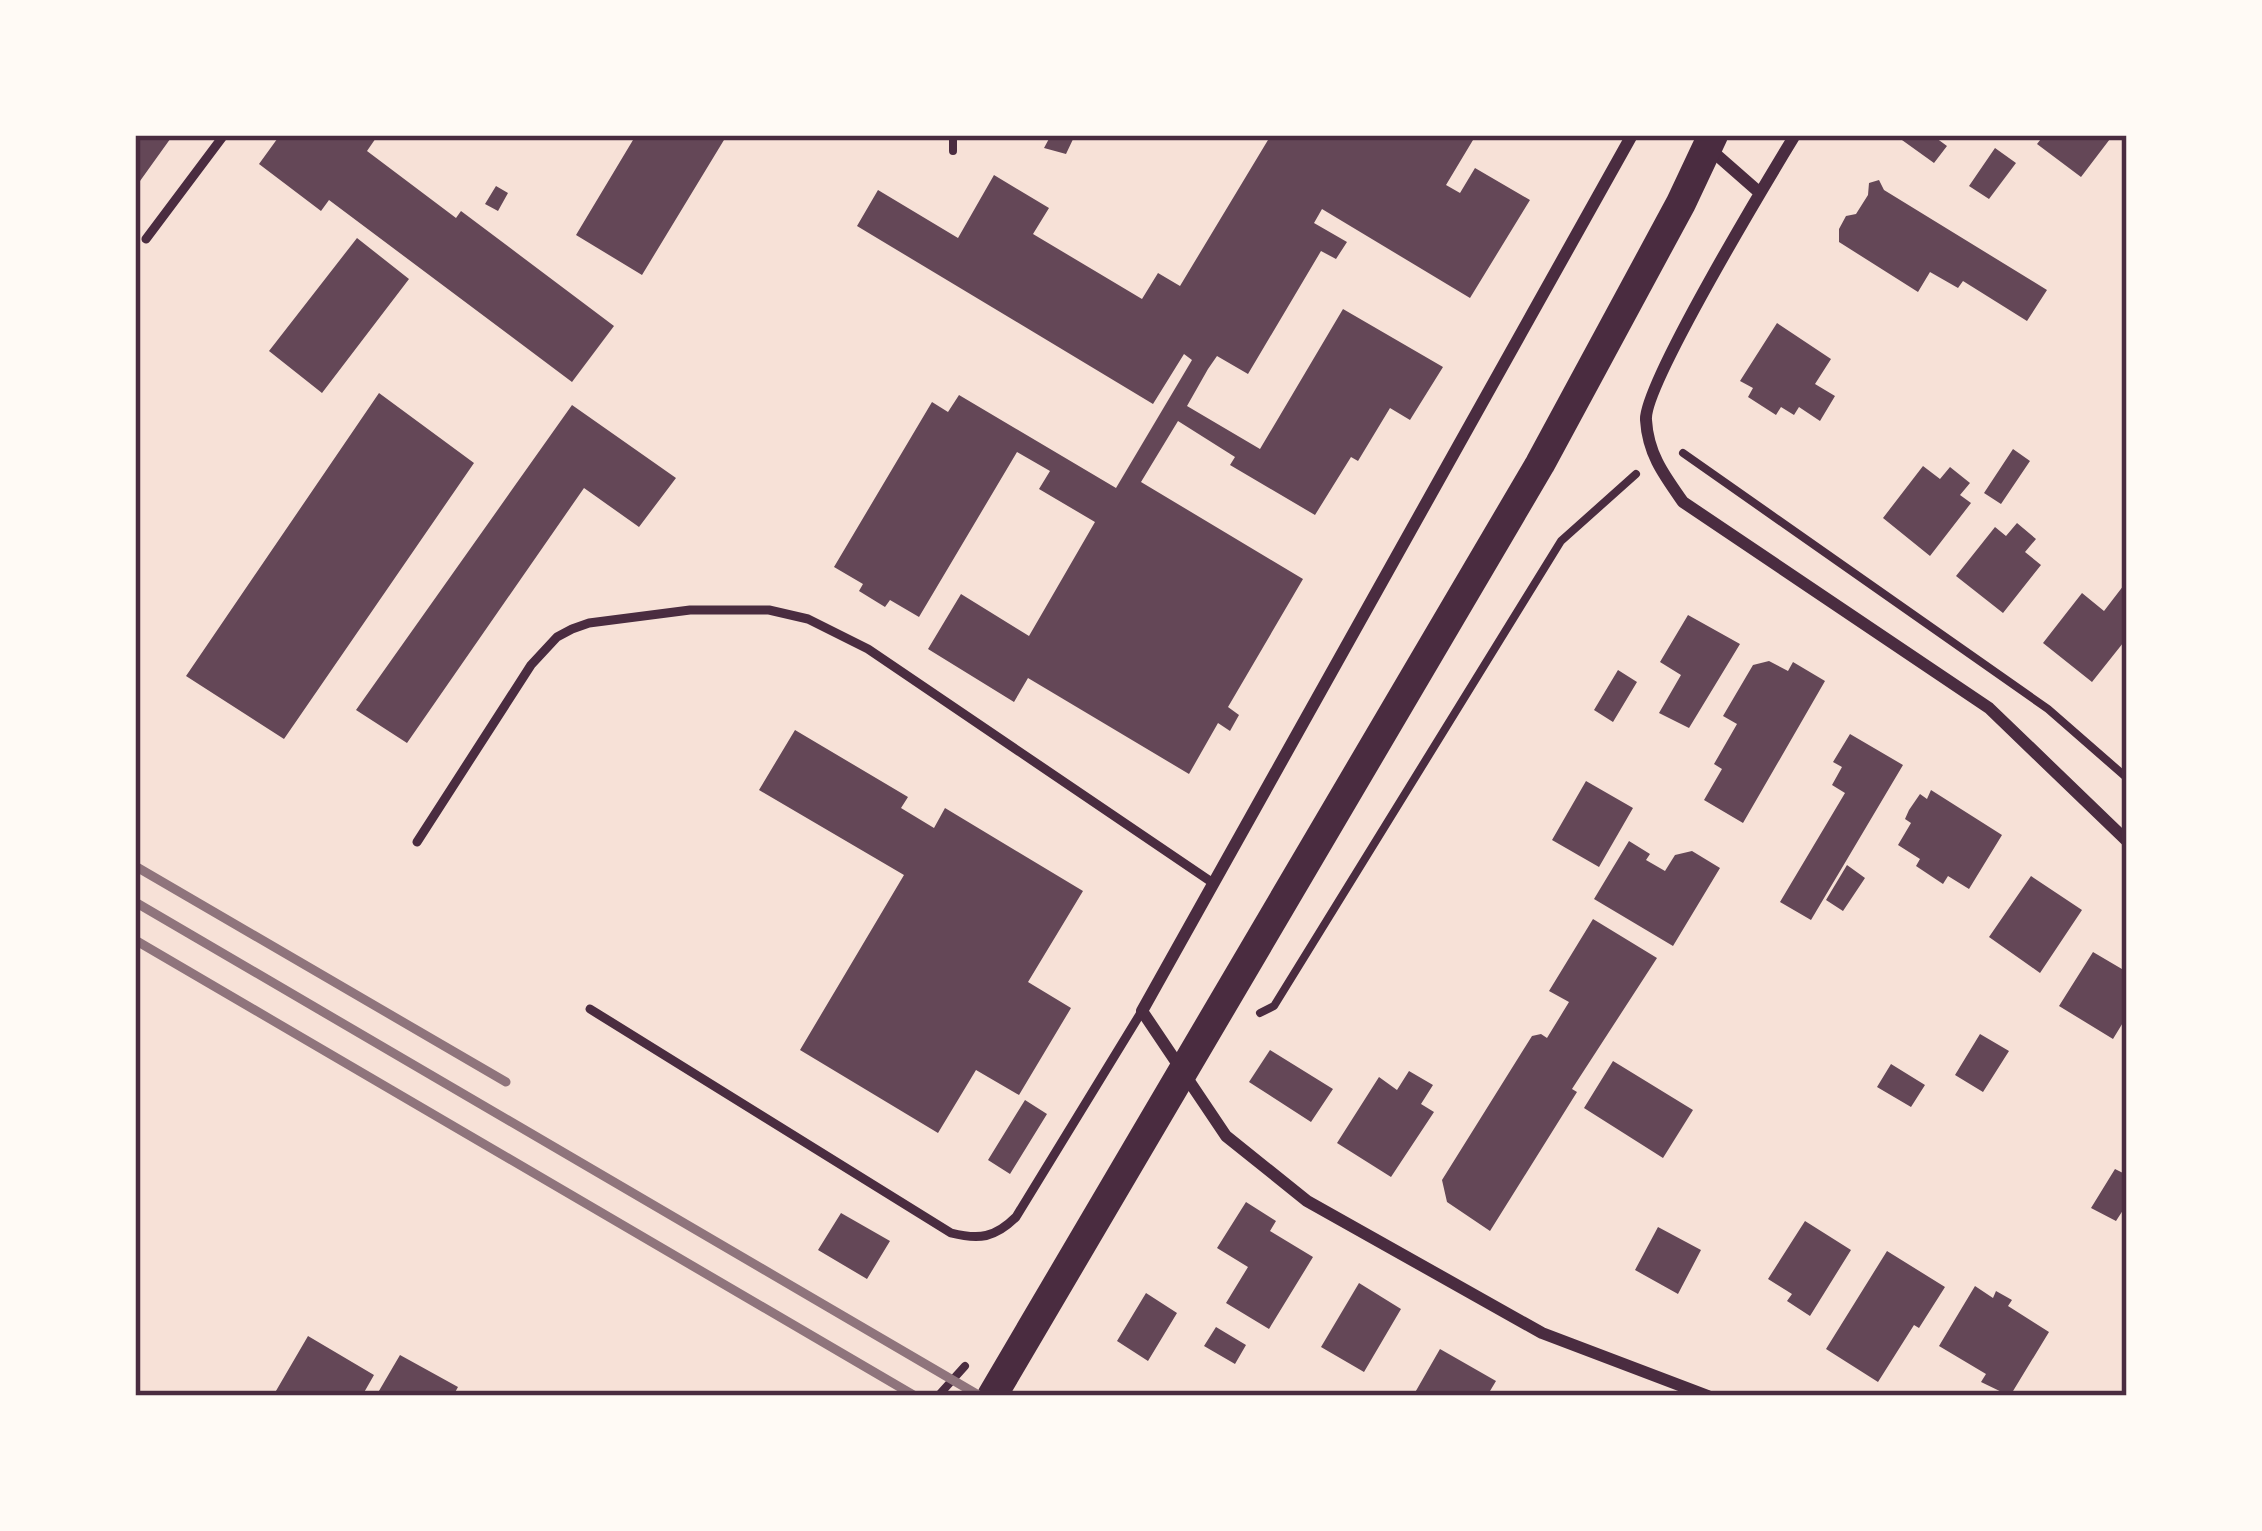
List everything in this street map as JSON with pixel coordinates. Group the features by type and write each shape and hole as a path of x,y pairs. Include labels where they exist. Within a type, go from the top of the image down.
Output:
{"main road":[{"path":"992,1396 1540,464 1710,141"}],"street":[{"path":"1633,135 1142,1011 1226,1136 1307,1201 1542,1333 1708,1396"},
{"path":"1795,135 1676,345 1645,414 1653,460 1683,502 1989,708 2127,841"},
{"path":"1710,141 1760,193"}],"lane":[{"path":"146,239 224,135"},
{"path":"417,842 531,665 557,638 589,623 629,617 690,610 769,610 808,619 868,649 1213,883"},
{"path":"590,1009 951,1233 969,1238 1002,1232 1016,1217 1142,1011"}],"path":[{"path":"952,135 953,152"},
{"path":"1645,414 1677,449 2048,710 2127,778"},
{"path":"1254,1017 1274,1006 1561,541 1653,460"},
{"path":"938,1396 976,1346"}],"building":[{"path":"135,135 173,135 135,188"},
{"path":"280,135 378,135 367,151 456,218 461,211 614,326 572,382 329,200 321,211 259,164"},
{"path":"636,135 727,135 642,275 576,235"},
{"path":"1051,135 1075,135 1066,154 1044,148"},
{"path":"1271,135 1476,135 1446,185 1460,193 1475,168 1530,200 1470,298 1322,209 1314,223 1347,242 1336,259 1321,251 1248,374 1217,356 1208,369 1187,406 1260,449 1343,309 1443,367 1410,420 1390,408 1358,461 1351,457 1315,515 1230,465 1235,457 1178,421 1141,482 1303,579 1228,707 1239,715 1230,731 1218,723 1189,774 1028,678 1014,702 928,649 961,594 1029,636 1095,522 1039,489 1050,471 1017,452 919,617 890,600 885,607 859,591 863,584 834,567 932,402 948,412 959,395 1116,488 1192,360 1184,354 1153,404 857,226 878,190 958,238 994,175 1049,208 1033,234 1142,299 1158,273 1180,286"},
{"path":"1895,135 1932,135 1947,146 1934,163"},
{"path":"2044,135 2113,135 2081,177 2037,144"},
{"path":"1995,148 2016,163 1989,199 1969,186"},
{"path":"1879,180 1884,190 2047,290 2027,321 1963,281 1958,288 1930,272 1918,292 1839,242 1846,216 1856,214 1868,195 1869,183"},
{"path":"496,186 508,193 498,211 485,204"},
{"path":"357,238 409,279 322,393 269,351"},
{"path":"1777,323 1831,359 1815,384 1835,396 1820,421 1799,407 1794,415 1781,407 1776,415 1748,397 1753,388 1740,381"},
{"path":"379,393 474,463 284,739 186,676"},
{"path":"572,405 676,478 639,527 584,488 407,743 356,710"},
{"path":"2013,449 2030,461 2001,504 1984,493"},
{"path":"1923,466 1940,479 1950,467 1970,483 1960,495 1971,503 1930,556 1883,518"},
{"path":"2017,523 2036,539 2025,552 2041,565 2003,613 1956,576 1995,527 2006,536"},
{"path":"2127,581 2127,638 2092,682 2043,643 2082,593 2104,611"},
{"path":"1688,615 1740,644 1689,728 1659,713 1681,675 1660,662"},
{"path":"1769,661 1788,671 1793,662 1825,681 1743,823 1704,800 1722,769 1714,764 1737,724 1723,716 1753,665"},
{"path":"1618,670 1637,682 1613,722 1594,710"},
{"path":"795,730 908,797 901,808 934,828 945,808 1083,891 1028,982 1071,1008 1019,1095 976,1070 938,1133 800,1050 904,875 759,790"},
{"path":"1850,734 1903,765 1811,920 1780,902 1845,793 1832,785 1842,767 1833,762"},
{"path":"1586,781 1633,808 1599,867 1552,840"},
{"path":"1931,790 2002,835 1969,889 1948,876 1943,884 1916,866 1920,859 1898,845 1911,823 1905,819 1909,810 1920,794 1927,799"},
{"path":"1629,841 1650,854 1646,860 1665,871 1675,855 1692,851 1720,868 1673,946 1594,899"},
{"path":"1847,865 1865,878 1843,911 1826,900"},
{"path":"2031,876 2082,910 2040,973 1989,937"},
{"path":"1593,919 1657,958 1572,1089 1577,1092 1490,1231 1447,1202 1442,1180 1532,1036 1547,1038 1569,1002 1549,991"},
{"path":"2093,952 2127,972 2127,1016 2113,1039 2059,1006"},
{"path":"1980,1034 2009,1051 1983,1092 1955,1075"},
{"path":"1270,1050 1333,1089 1311,1122 1249,1082"},
{"path":"1613,1061 1693,1110 1663,1158 1584,1108"},
{"path":"1891,1064 1925,1085 1911,1107 1877,1087"},
{"path":"1409,1071 1433,1085 1421,1104 1434,1112 1391,1177 1337,1143 1379,1077 1397,1090"},
{"path":"1025,1100 1047,1114 1010,1174 988,1160"},
{"path":"2115,1169 2127,1175 2127,1204 2116,1221 2091,1208"},
{"path":"1246,1202 1276,1221 1270,1231 1313,1257 1269,1329 1226,1303 1248,1267 1217,1248"},
{"path":"841,1213 890,1241 867,1279 818,1250"},
{"path":"1805,1221 1851,1250 1810,1316 1787,1301 1792,1294 1768,1279"},
{"path":"1658,1227 1701,1250 1678,1294 1635,1270"},
{"path":"1887,1251 1945,1287 1878,1382 1826,1349"},
{"path":"1359,1283 1401,1309 1364,1372 1321,1347"},
{"path":"1975,1286 1993,1298 1996,1291 2012,1300 2008,1306 2049,1332 2010,1396 1981,1382 1986,1374 1939,1346"},
{"path":"1146,1293 1177,1313 1148,1361 1117,1341"},
{"path":"1216,1327 1246,1345 1235,1364 1204,1346"},
{"path":"308,1336 374,1375 362,1396 273,1396"},
{"path":"1440,1349 1496,1381 1487,1396 1413,1396"},
{"path":"400,1355 458,1387 453,1396 376,1396"}],"railway":[{"path":"135,866 506,1082"},
{"path":"135,902 980,1396"},
{"path":"135,940 915,1396"}]}
